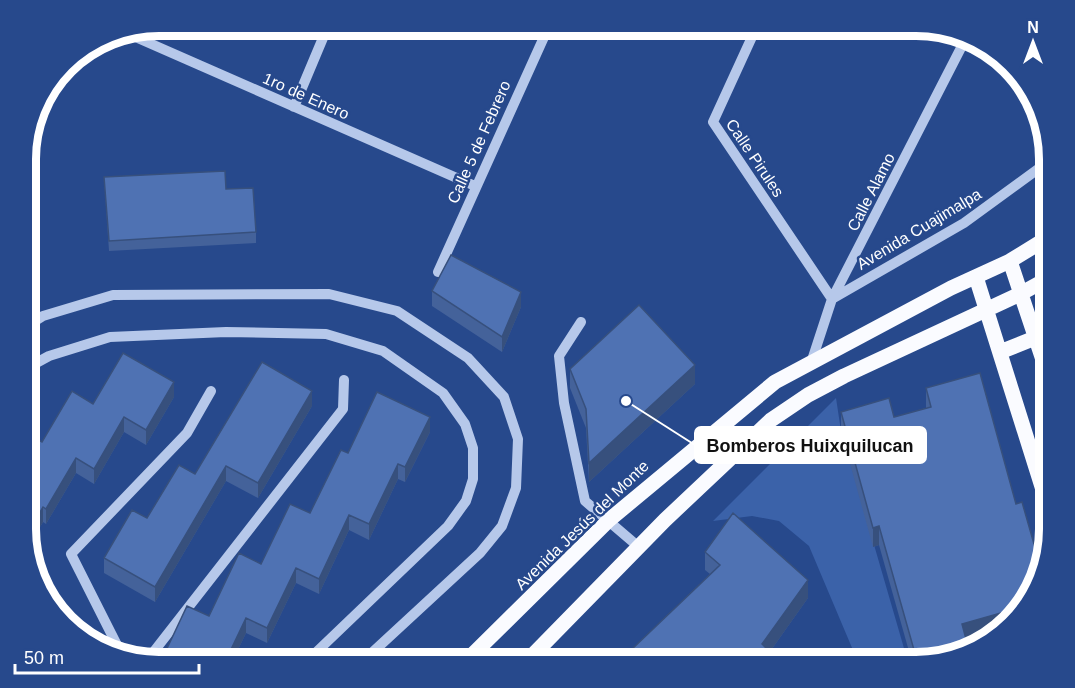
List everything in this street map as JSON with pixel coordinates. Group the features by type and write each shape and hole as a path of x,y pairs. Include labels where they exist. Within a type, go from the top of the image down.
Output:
{"main road":[{"name":"Avenida Jesús del Monte","path":"475,652 609,520 731,415 775,382 812,360 1010,261 1039,243"},
{"path":"1010,261 1039,349"},
{"path":"976,277 1039,477"},
{"path":"536,652 771,420 808,395 1039,284"},
{"path":"1000,352 1035,338"}],"street":[{"path":"294,107 324,36"},
{"name":"Calle 5 de Febrero","path":"438,272 544,36"},
{"name":"Calle Pirules","path":"752,36 713,122 832,299"},
{"name":"1ro de Enero","path":"134,38 475,186"},
{"name":"Calle Alamo","path":"812,360 832,299 963,45"},
{"name":"Avenida Cuajimalpa","path":"832,299 964,223 1039,167"},
{"path":"36,320 43,316 112,295 329,294 397,311 468,358 504,397 518,439 516,488 502,526 480,553 373,652"},
{"path":"581,322 559,356 564,403 585,501 640,548"},
{"path":"36,363 49,356 110,337 226,332 326,334 383,351 443,393 465,424 473,448 473,479 466,501 448,526 316,652"},
{"path":"154,652 343,409 344,380"},
{"path":"117,645 71,554 187,433 211,391"}],"shaded area":[{"path":"836,398 841,431 905,652 854,652 809,546 779,521 752,516 713,521"}],"building":[{"path":"225,171 226,189 253,188 256,232 109,241 104,177"},
{"path":"451,255 521,292 502,337 432,291"},
{"path":"639,305 695,365 589,463 586,409 570,369"},
{"path":"123,353 174,382 146,430 124,417 94,469 76,458 46,509 43,507 36,519 36,438 42,442 72,391 93,404"},
{"path":"262,362 312,391 258,483 226,466 155,587 104,558 132,510 147,518 179,465 195,474"},
{"path":"980,373 1016,504 1022,502 1037,554 1026,583 1002,616 1001,613 962,624 966,641 963,643 940,650 915,652 879,526 873,528 841,412 889,398 894,417 931,407 926,388"},
{"path":"377,392 430,417 405,467 398,464 369,524 349,515 319,579 296,568 267,628 246,618 230,652 165,652 187,606 209,616 239,553 261,564 290,504 310,513 341,450 348,453"},
{"path":"733,513 808,580 762,644 769,651 629,652 720,565 705,552"}],"place":[{"name":"Bomberos Huixquilucan","path":"626,401"}]}
